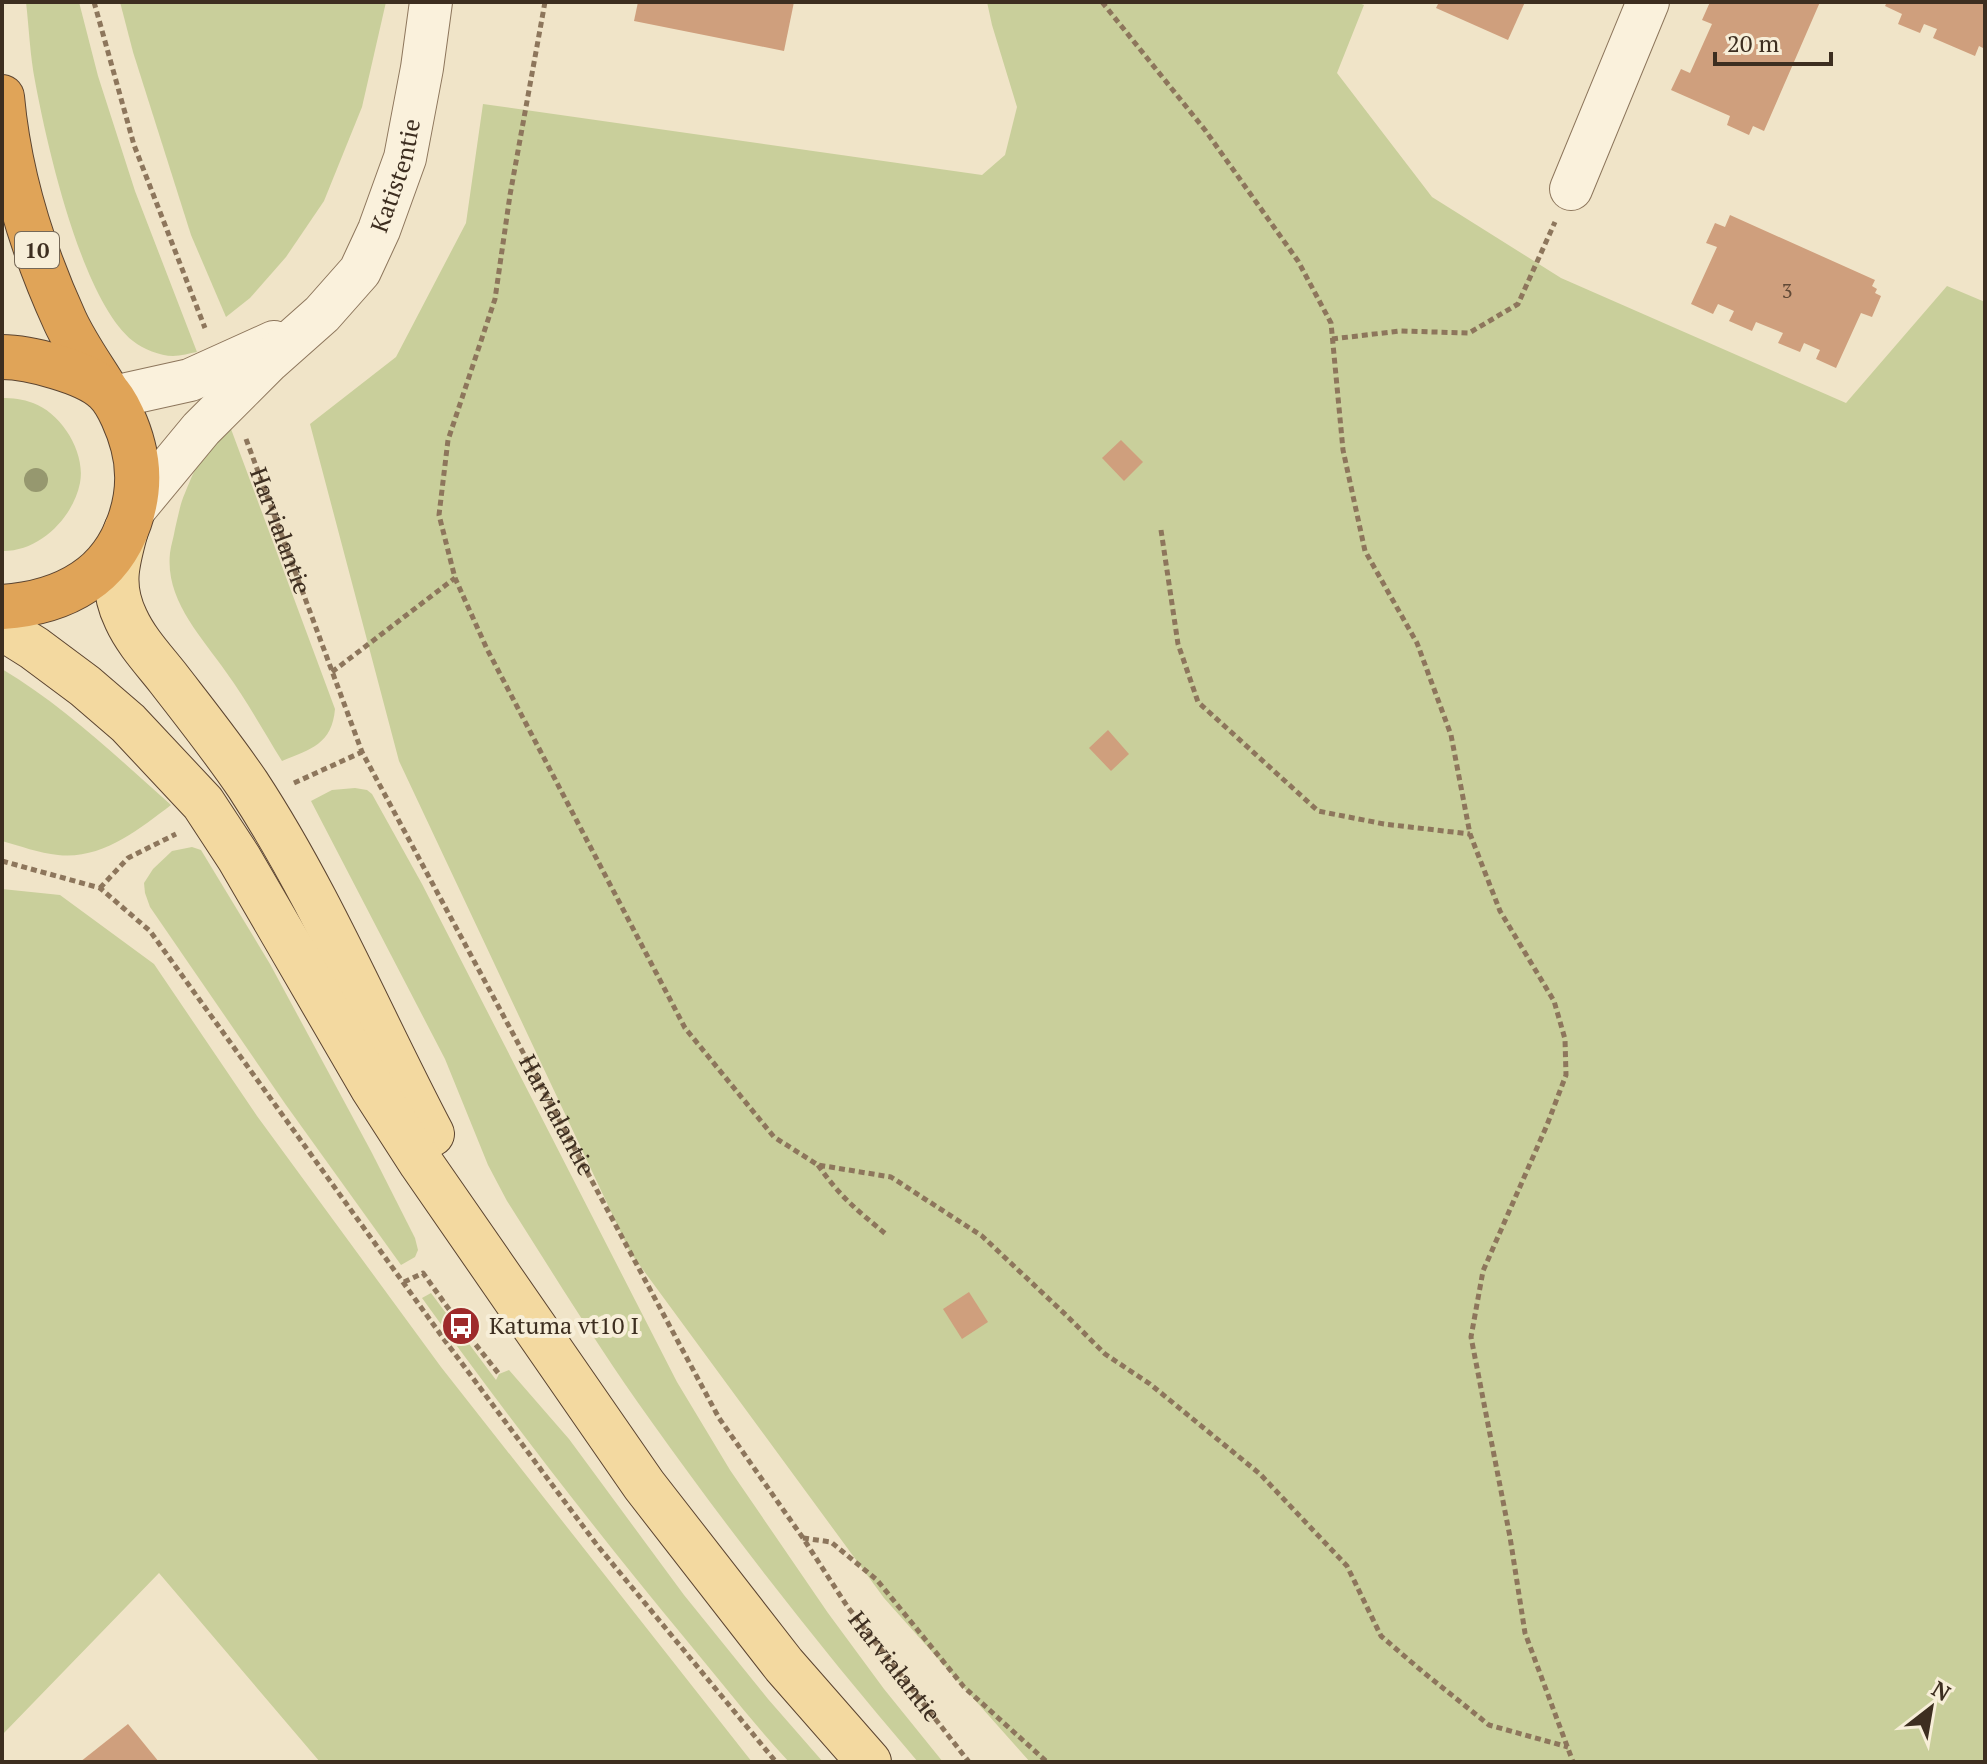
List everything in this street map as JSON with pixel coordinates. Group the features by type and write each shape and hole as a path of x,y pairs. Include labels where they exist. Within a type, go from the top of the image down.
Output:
{"highway":[{"name":"10","path":"2,97 24,214 66,324 128,428 136,458 137,480 130,520 110,559 86,581 59,596 2,607"},
{"path":"2,357 15,357 62,369 84,377 108,392"}],"main road":[{"path":"130,520 116,566 117,591 125,618 141,645 238,772 280,838 339,946 403,1078 526,1314"},
{"path":"2,628 34,648 128,723 203,803 239,858 372,1087 421,1163 644,1485 784,1665 869,1762"}],"street":[{"name":"Katistentie","path":"130,520 201,429 322,314 360,271 379,230 405,158 431,2"},
{"path":"1571,189 1648,2"},
{"name":"Katistentie","path":"108,392 118,396 190,380 307,326"}],"path":[{"path":"94,2 134,145 206,329"},
{"path":"545,2 510,195 495,299 448,440 439,515 455,578 487,649 685,1028 774,1137 818,1165 891,1177 982,1236 1105,1354 1150,1384 1260,1474 1347,1566 1381,1636 1423,1672 1489,1725 1568,1747"},
{"path":"1102,2 1205,130 1298,261 1331,323 1343,450 1365,551 1417,643 1451,735 1470,834 1500,911 1554,1001 1565,1039 1566,1075 1483,1271 1471,1337 1510,1537 1525,1633 1573,1762"},
{"path":"1332,339 1400,331 1469,333 1518,304 1571,189"},
{"name":"Harvialantie","path":"244,434 362,752 719,1418 847,1606 969,1762"},
{"path":"1161,530 1178,644 1198,702 1318,811 1384,824 1470,834"},
{"path":"332,672 455,578"},
{"path":"286,787 362,752"},
{"path":"100,888 128,858 185,830"},
{"path":"2,861 100,888 150,931 597,1545 776,1762"},
{"path":"818,1165 835,1190 887,1235"},
{"path":"404,1282 423,1273 499,1374"},
{"path":"803,1538 831,1542 877,1580 964,1687 1047,1762"}],"green space":[{"path":"26,2 79,2 98,76 135,191 197,352 168,356 142,347 115,321 98,293 69,220 48,143 33,71"},
{"path":"120,2 386,2 362,107 324,201 286,257 250,298 226,317 191,235"},
{"path":"987,2 1356,2 1364,5 1337,73 1432,197 1561,278 1846,403 1947,286 1985,302 1985,1762 1030,1762 884,1598 630,1252 399,761 310,424 396,357 466,223 483,104 982,175 1005,155 1017,107"},
{"path":"2,398 29,402 53,415 75,447 81,471 76,496 62,520 29,546 2,551"},
{"path":"231,429 335,709 325,738 311,749 282,761 241,694 187,617 173,586 170,570 175,529 189,483 208,450"},
{"path":"2,669 68,716 171,805 118,841 89,853 58,855 2,841"},
{"path":"355,788 372,794 422,884 677,1382 730,1470 828,1613 943,1762 918,1762 781,1594 632,1394 507,1201 488,1165 445,1059 311,801 332,790"},
{"path":"192,847 201,850 270,964 415,1238 418,1250 415,1257 401,1265 150,907 144,883 153,869 172,851"},
{"path":"2,889 60,895 154,964 257,1116 441,1367 752,1762 320,1762 159,1573 2,1735"},
{"path":"431,1293 496,1380 499,1374 509,1370 569,1439 684,1595 823,1762 789,1762 748,1716 485,1384 422,1298"}],"building":[{"path":"638,2 794,2 784,51 634,21"},
{"path":"1439,2 1525,2 1508,40 1436,8"},
{"path":"1710,2 1820,2 1764,131 1753,126 1749,135 1727,125 1730,116 1671,90 1681,69 1690,73 1712,24 1702,20"},
{"path":"1887,2 1985,2 1985,49 1979,46 1975,56 1933,38 1937,29 1924,24 1920,33 1898,24 1902,14 1885,6"},
{"path":"1730,215 1875,280 1872,286 1877,289 1875,293 1881,296 1872,317 1861,313 1836,368 1816,359 1820,350 1804,343 1800,352 1778,343 1783,333 1756,322 1752,331 1729,321 1734,311 1718,304 1713,314 1691,304 1717,247 1706,243 1715,223 1725,227"},
{"path":"1121,440 1143,462 1124,481 1102,458"},
{"path":"1108,730 1129,754 1111,771 1089,748"},
{"path":"969,1292 988,1322 962,1339 943,1309"},
{"path":"128,1724 159,1762 80,1762"}],"place":[{"name":"Katuma vt10 I","path":"461,1326"}]}
